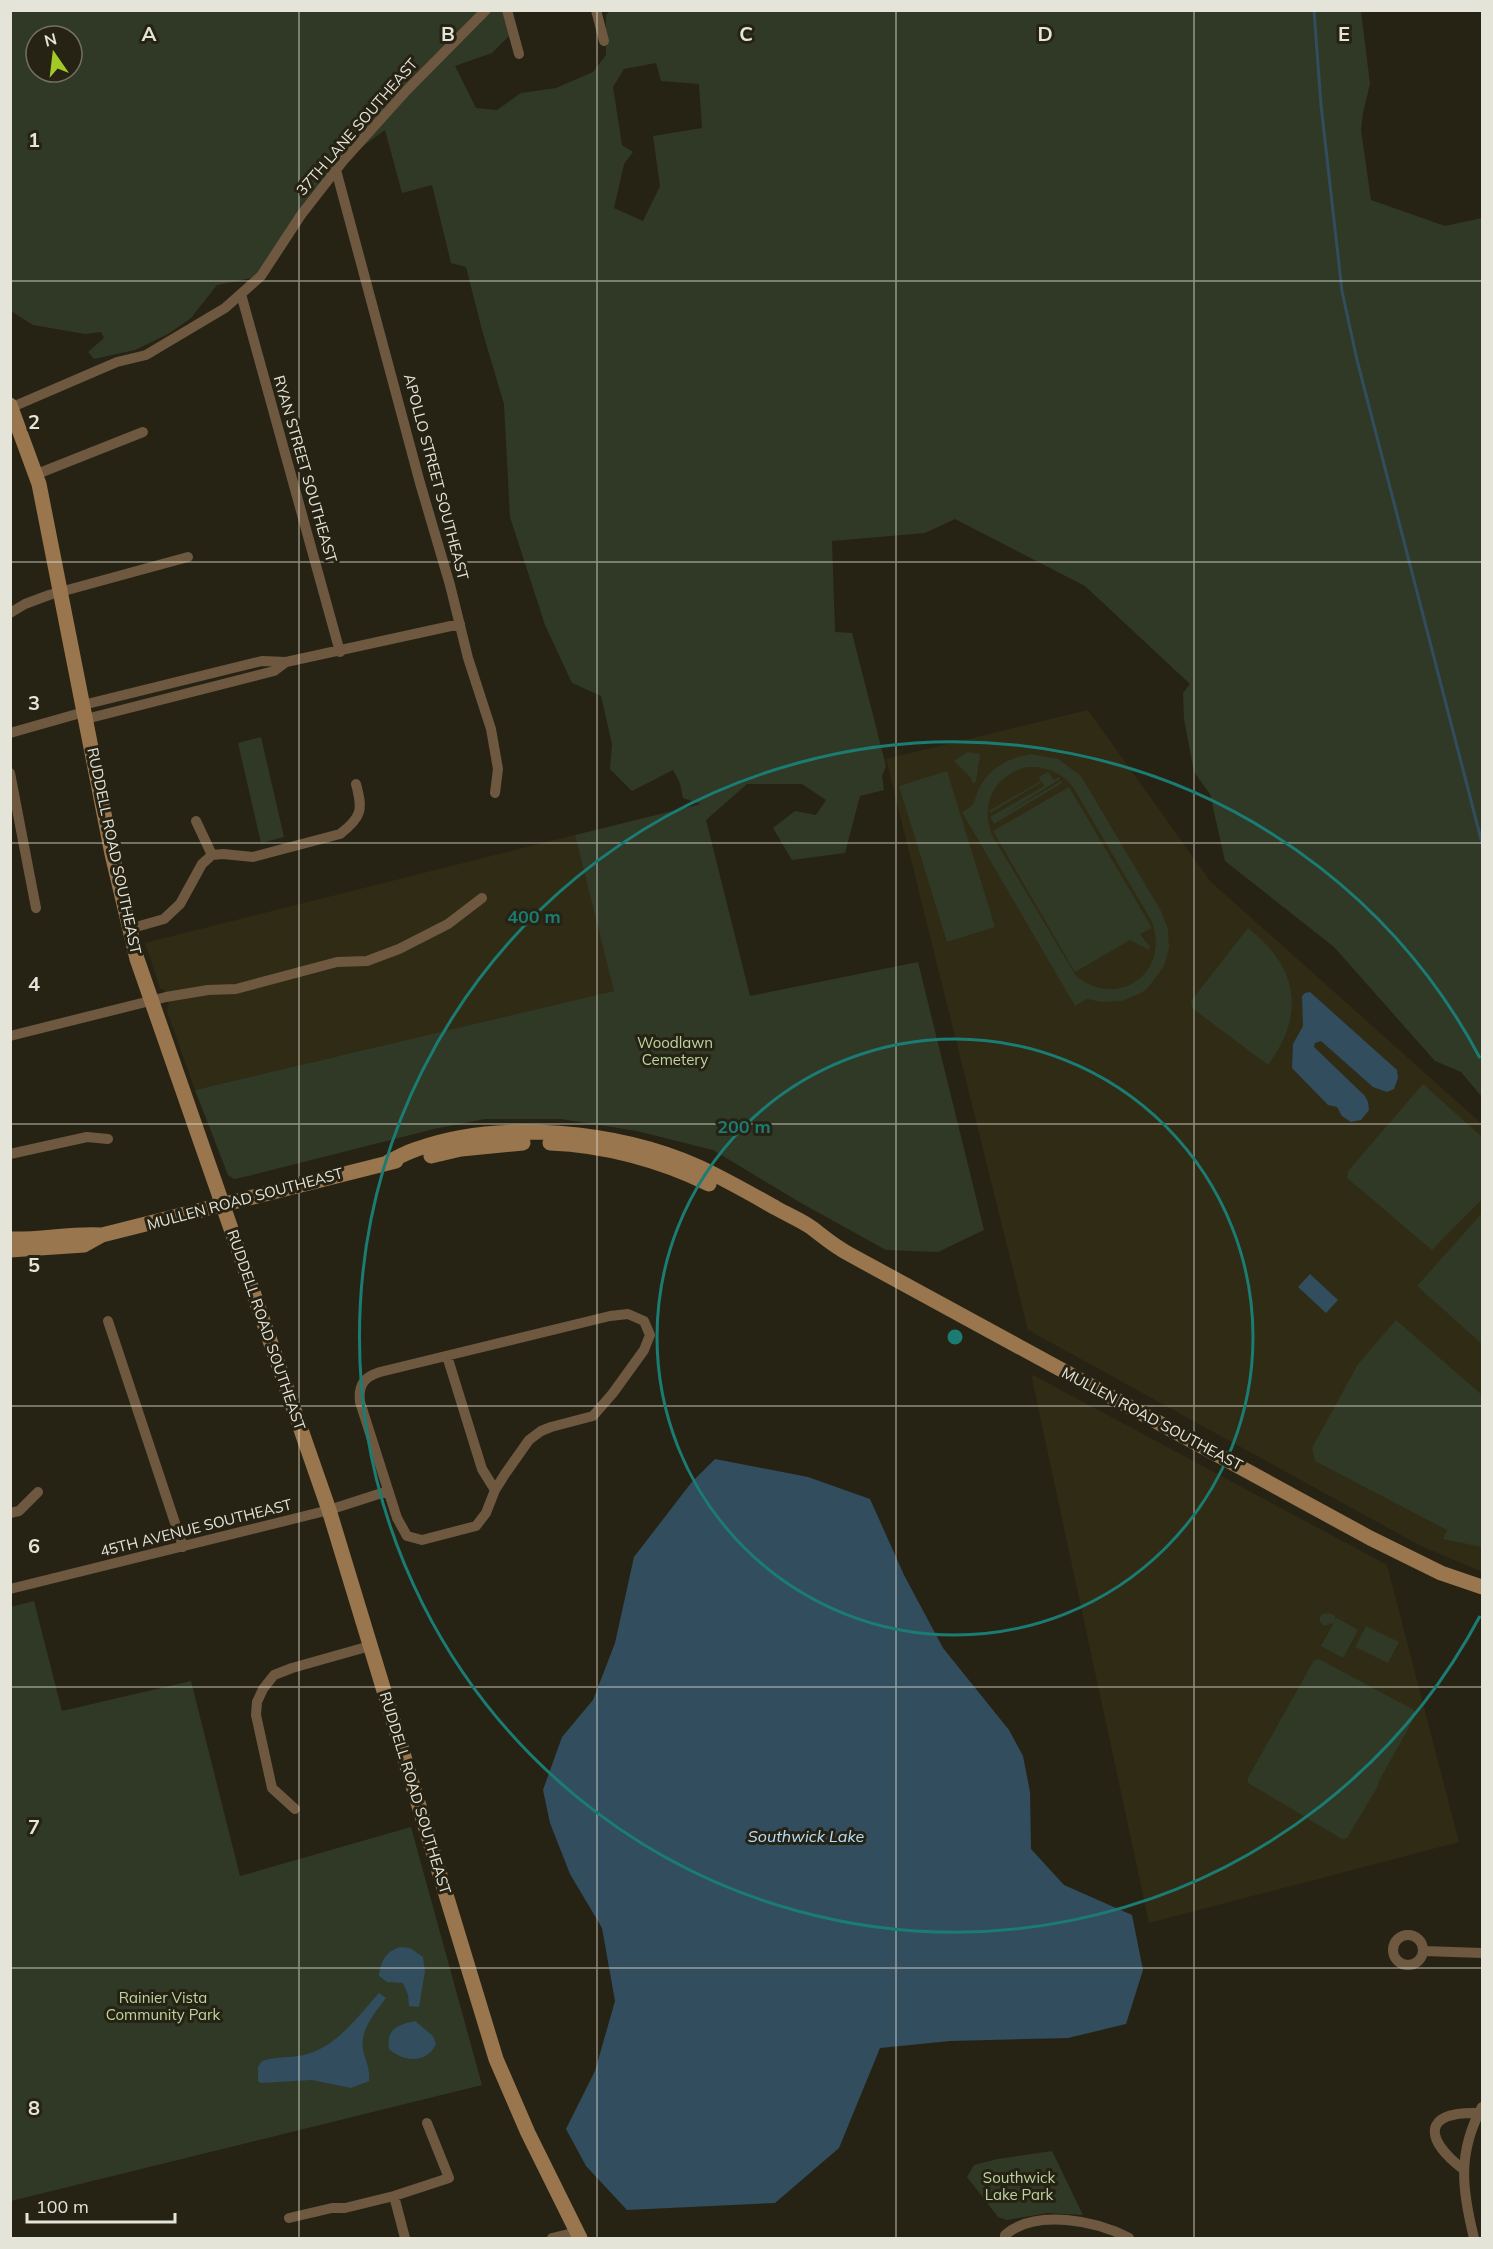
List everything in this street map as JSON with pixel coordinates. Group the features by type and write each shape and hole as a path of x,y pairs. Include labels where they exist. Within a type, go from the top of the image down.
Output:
{"main road":[{"name":"RUDDELL ROAD SOUTHEAST","path":"11,407 37,474 129,929 151,1001 329,1510 496,2059 528,2133 579,2235"},
{"name":"MULLEN ROAD SOUTHEAST","path":"10,1250 84,1245 102,1235 388,1162 419,1159 461,1149 524,1143 562,1144 641,1158 695,1177 806,1236 827,1242 1370,1538 1442,1573 1482,1587"},
{"name":"MULLEN ROAD SOUTHEAST","path":"10,1239 83,1234 102,1235"}],"street":[{"name":"37TH LANE SOUTHEAST","path":"11,407 117,362 146,355 225,308 261,276 301,215 336,170 406,91 486,10"},
{"path":"507,10 519,54"},
{"path":"596,10 604,42"},
{"name":"APOLLO STREET SOUTHEAST","path":"336,170 490,729 498,769 495,793"},
{"name":"RYAN STREET SOUTHEAST","path":"241,294 340,652"},
{"path":"37,474 143,432"},
{"path":"10,613 25,604 62,591 188,557"},
{"path":"10,733 262,661 286,662 340,652 460,624"},
{"path":"10,773 36,908"},
{"path":"129,929 165,919 180,904 202,864 212,855 253,857 340,834 359,815 361,804 356,784"},
{"path":"196,821 212,855"},
{"path":"10,1036 151,1001 208,990 236,988 337,962 367,961 399,949 448,924 482,898"},
{"path":"10,1154 87,1137 108,1139"},
{"path":"619,1314 628,1314 644,1321 650,1330 644,1350 600,1409 586,1419 551,1427 535,1435 495,1490 486,1513 476,1526 422,1540 414,1539 402,1529 388,1491 360,1402 360,1385 370,1375 447,1356 619,1314"},
{"path":"108,1321 183,1547"},
{"path":"447,1356 482,1469 495,1490"},
{"name":"45TH AVENUE SOUTHEAST","path":"10,1589 329,1510 388,1491"},
{"path":"10,1513 19,1511 38,1492"},
{"path":"295,1809 272,1788 256,1716 257,1702 263,1689 274,1675 370,1646"},
{"path":"1424,1951 1482,1953"},
{"path":"1463,2169 1446,2156 1434,2135 1436,2128 1447,2115 1481,2110"},
{"path":"1474,2238 1464,2191 1463,2169 1471,2132 1481,2110"},
{"path":"289,2218 394,2196 449,2178 427,2123"},
{"path":"394,2196 405,2238"},
{"path":"1005,2238 1005,2235 1016,2226 1037,2220 1084,2221 1113,2230 1129,2238"},
{"path":"552,2238 579,2235"}],"shaded area":[{"path":"1088,710 1210,881 1482,1124 1482,1572 1419,1545 1028,1330 886,759"},
{"path":"575,835 615,991 195,1090 167,1011 169,1005 165,991 160,988 145,943"},
{"path":"1031,1374 1387,1565 1459,1842 1149,1923"}],"green space":[{"name":"Woodlawn Cemetery","path":"10,11 503,11 510,35 492,53 455,66 476,108 497,110 521,93 556,88 593,72 606,55 606,15 610,11 1361,11 1370,84 1361,130 1371,200 1445,226 1482,218 1482,1097 1461,1072 1435,1061 1334,947 1225,861 1210,794 1194,772 1184,719 1183,693 1190,684 1085,586 955,519 925,533 832,541 835,632 852,633 886,766 882,776 884,790 860,796 845,853 792,860 773,828 795,811 816,815 826,800 802,784 747,784 706,820 750,996 918,962 984,1230 938,1252 886,1250 801,1203 713,1150 637,1131 561,1119 485,1119 434,1129 234,1179 228,1175 195,1090 614,991 575,835 701,804 683,798 680,783 673,770 632,791 610,769 612,744 601,696 572,683 545,625 510,517 504,404 466,267 451,263 432,185 402,193 385,130 343,161 261,276 217,285 191,318 168,334 135,350 94,359 88,352 104,338 101,332 85,334 33,325 11,311","holes":["656,63 661,81 699,84 702,128 653,136 660,186 643,221 614,208 624,164 633,152 622,145 613,87 624,69"]},
{"path":"261,737 284,837 261,843 238,743"},
{"path":"967,752 980,754 976,782 972,783 971,778 954,761"},
{"path":"1031,754 1058,759 1081,776 1161,911 1168,929 1169,948 1164,966 1147,989 1139,994 1121,1001 1102,1002 1087,999 1075,1006 962,812 973,804 987,776 1006,762","holes":["1027,767 1058,774 1073,787 1151,920 1156,938 1154,955 1148,969 1138,980 1124,987 1109,989 1092,986 1076,976 992,835 988,812 993,792 1006,777"]},
{"path":"947,771 995,927 947,942 899,786"},
{"path":"1048,772 1054,780 1059,777 1060,779 1003,815 1061,781 1062,783 994,824 990,817 1044,786 1042,782 990,813 989,811 1041,781 1039,777"},
{"path":"1069,787 1152,928 1140,934 1150,947 1149,950 1130,940 1075,972 993,831"},
{"path":"1248,928 1278,959 1291,992 1292,1010 1288,1028 1268,1065 1192,1008 1191,1001"},
{"path":"1423,1084 1482,1137 1482,1199 1432,1250 1347,1178 1348,1171"},
{"path":"1482,1213 1482,1344 1417,1286"},
{"path":"1396,1320 1482,1395 1482,1547 1443,1539 1447,1530 1315,1461 1312,1448 1358,1364"},
{"name":"Rainier Vista Community Park","path":"34,1601 62,1711 191,1681 240,1876 411,1827 482,2085 11,2201 10,1607"},
{"path":"1330,1613 1335,1616 1335,1620 1337,1618 1358,1630 1343,1658 1321,1646 1334,1623 1324,1626 1320,1622 1320,1617 1322,1614"},
{"path":"1366,1626 1399,1642 1388,1663 1355,1647"},
{"path":"1319,1659 1414,1710 1415,1716 1347,1838 1342,1839 1248,1783 1248,1778 1314,1660"},
{"name":"Southwick Lake Park","path":"1052,2151 1083,2215 1048,2213 1007,2220 998,2217 967,2177 974,2165"}],"water":[{"path":"1310,992 1397,1070 1398,1078 1394,1089 1387,1092 1373,1087 1321,1041 1315,1043 1314,1047 1365,1096 1369,1110 1361,1120 1351,1122 1342,1116 1337,1107 1328,1105 1292,1068 1293,1044 1303,1026 1302,996"},
{"path":"1310,1274 1338,1300 1326,1313 1298,1287"},
{"name":"Southwick Lake","path":"715,1459 808,1477 870,1499 904,1575 943,1648 1009,1730 1023,1756 1030,1792 1031,1849 1064,1885 1132,1915 1143,1970 1126,2024 1068,2038 950,2041 880,2048 839,2148 775,2203 627,2210 586,2166 566,2129 595,2071 615,2001 602,1928 570,1874 550,1823 543,1790 562,1737 593,1700 615,1643 634,1557 691,1483"},
{"path":"400,1947 410,1948 423,1957 425,1971 419,2007 409,2006 408,1995 403,1983 387,1982 379,1976 385,1958"},
{"path":"379,1993 386,1998 368,2024 363,2038 369,2081 351,2088 312,2080 261,2083 258,2081 258,2067 262,2061 304,2055 327,2045 346,2030"},
{"path":"415,2021 433,2036 436,2044 427,2055 421,2058 401,2057 389,2049 389,2037 398,2026"}],"waterway":[{"path":"1314,10 1321,105 1342,291 1357,360 1482,843"}]}
